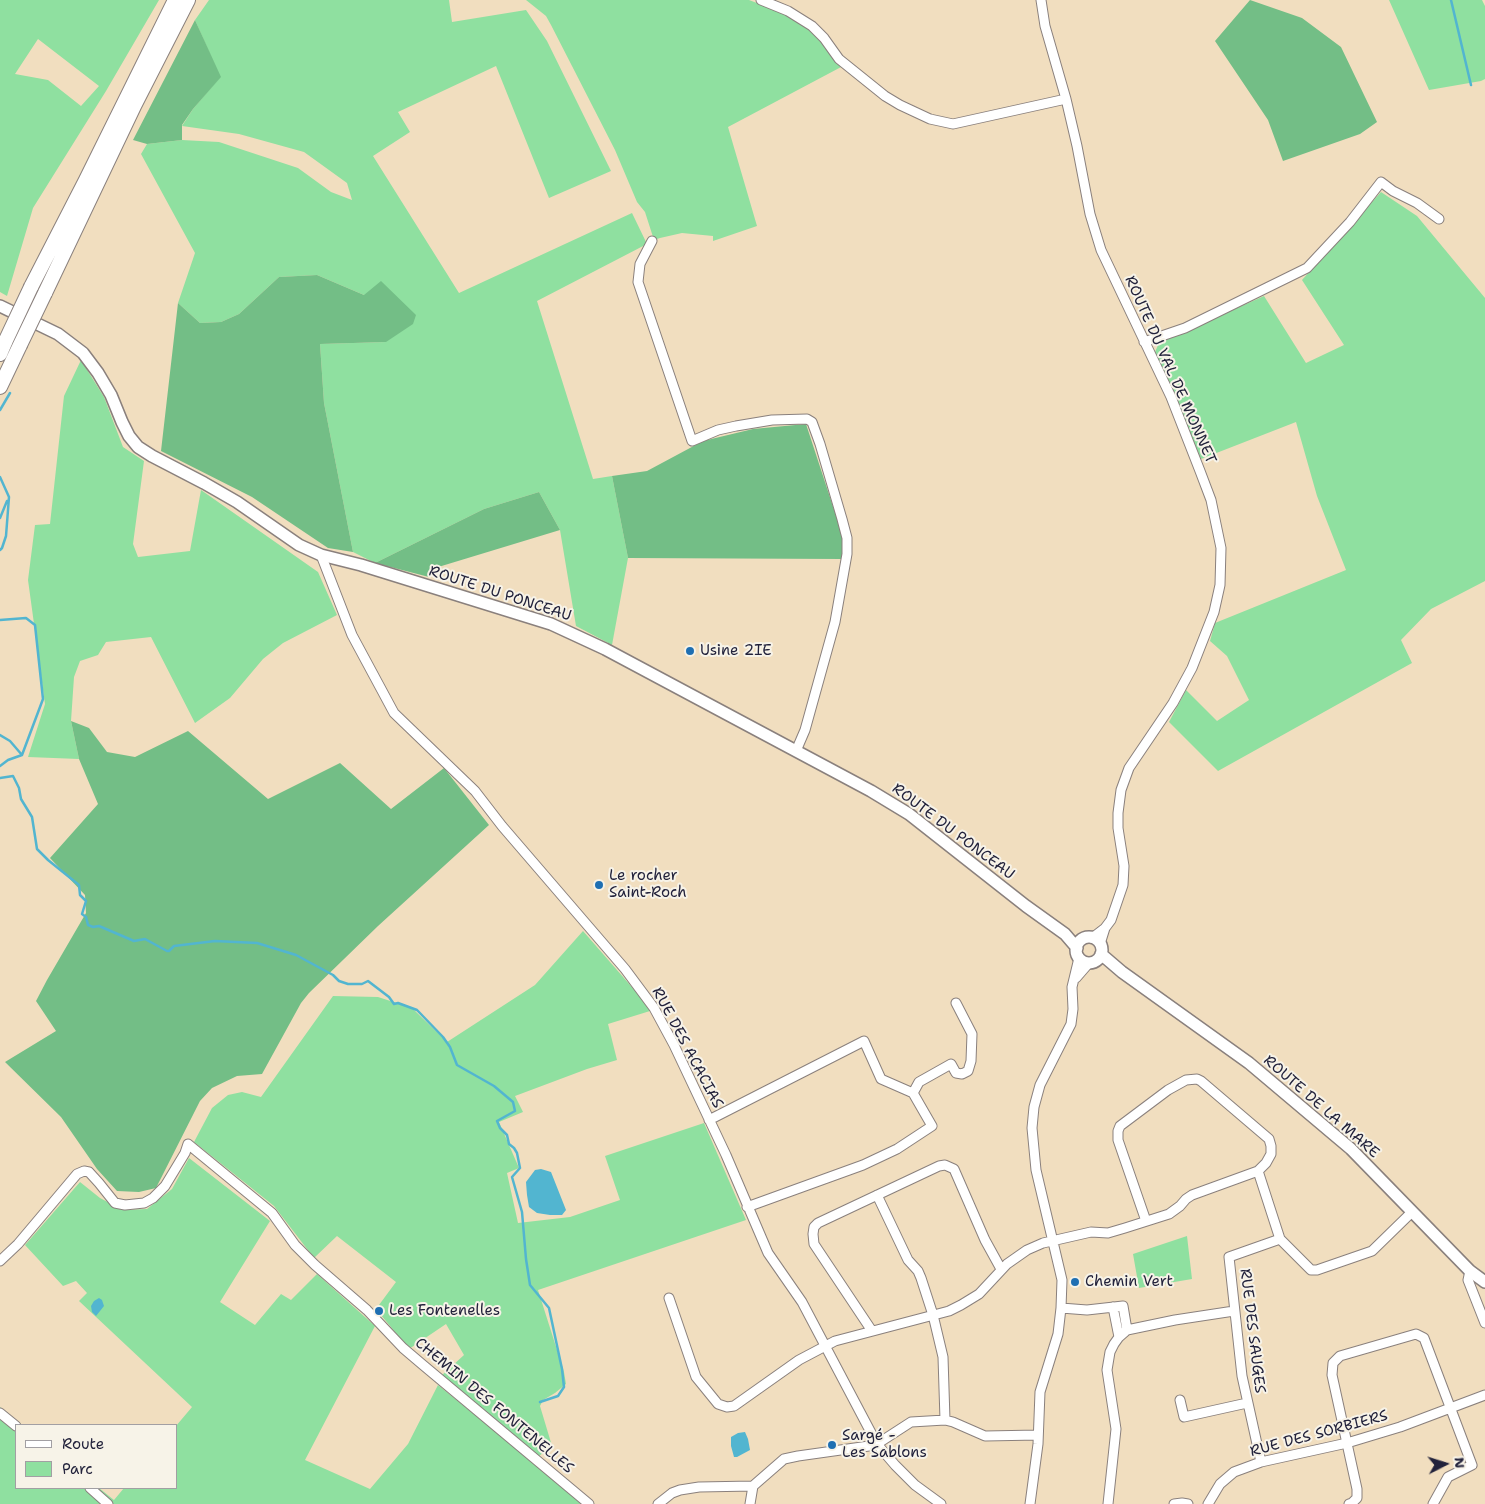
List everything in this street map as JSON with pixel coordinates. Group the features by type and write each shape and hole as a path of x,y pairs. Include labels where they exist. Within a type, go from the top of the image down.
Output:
{"highway":[{"path":"0,354 31,286 175,0"},
{"path":"0,387 188,0"}],"street":[{"path":"761,0 788,11 812,26 824,38 839,59 885,96 930,118 953,124 1066,99"},
{"name":"ROUTE DU VAL DE MONNET","path":"1030,1504 1038,1444 1040,1392 1057,1341 1062,1280 1036,1170 1032,1128 1034,1107 1040,1085 1070,1024 1073,1009 1072,988 1074,980 1090,951 1111,920 1124,885 1124,866 1118,828 1118,813 1121,790 1128,768 1173,703 1192,668 1214,612 1220,585 1221,566 1221,548 1211,500 1171,397 1101,250 1090,214 1077,146 1045,26 1041,0"},
{"path":"1144,342 1185,328 1307,268 1350,222 1382,182 1393,191 1417,203 1439,219"},
{"path":"652,241 640,264 638,282 692,440 718,430 751,423 807,418 812,422 820,444 842,519 847,538 847,554 836,622 796,751"},
{"name":"ROUTE DU PONCEAU","path":"0,306 58,334 83,353 111,394 122,422 138,447 237,502 299,545 321,555 361,565 551,624 605,649 871,791 909,814 1026,906 1090,951"},
{"name":"RUE DES ACACIAS","path":"321,555 352,636 394,712 475,791 502,826 641,989 654,1008 674,1045 726,1155 768,1253 802,1302 877,1444 915,1485 941,1504"},
{"name":"ROUTE DE LA MARE","path":"1090,951 1248,1063 1284,1092 1351,1149 1470,1271 1485,1282"},
{"path":"913,1093 919,1082 951,1064 956,1072 962,1074 968,1071 971,1061 972,1034 956,1003"},
{"path":"709,1120 864,1041 881,1079 913,1093 932,1126 897,1149 863,1165 748,1207"},
{"path":"669,1298 696,1377 718,1404 727,1408 738,1404 800,1360 835,1341 949,1311 970,1300 979,1294 1007,1264 1028,1250 1043,1243 1090,1232 1108,1233 1169,1214 1192,1194 1258,1171 1271,1154 1269,1140 1196,1079 1186,1080 1168,1090 1120,1126 1118,1131 1118,1140 1146,1221"},
{"name":"CHEMIN DES FONTENELLES","path":"0,1261 18,1244 77,1174 84,1171 89,1172 115,1203 125,1205 144,1203 153,1198 164,1186 185,1153 188,1144 272,1213 295,1245 367,1310 423,1366 589,1504"},
{"path":"872,1331 814,1244 814,1228 818,1223 939,1166 945,1165 954,1170 985,1240 1001,1269"},
{"path":"1258,1171 1280,1239 1310,1270 1317,1270 1372,1251 1412,1212"},
{"path":"878,1195 908,1260 918,1271 933,1315 943,1357 945,1420"},
{"name":"RUE DES SAUGES","path":"1261,1462 1242,1376 1229,1257 1280,1239"},
{"path":"1470,1271 1468,1280 1485,1323"},
{"path":"1061,1308 1086,1310 1123,1306 1127,1330"},
{"path":"1113,1307 1119,1337"},
{"path":"1108,1504 1116,1429 1107,1370 1110,1352 1119,1337 1127,1330 1234,1311"},
{"path":"1349,1504 1357,1498 1357,1489 1332,1371 1333,1363 1340,1356 1416,1334 1424,1338 1472,1465 1448,1476 1434,1504"},
{"name":"RUE DES SORBIERS","path":"1208,1504 1220,1484 1234,1472 1261,1462 1347,1443 1400,1427 1485,1395"},
{"path":"1180,1400 1184,1417 1248,1403"},
{"path":"0,1413 15,1425"},
{"path":"750,1504 753,1486 784,1459 877,1444 911,1422 945,1420 985,1436 1038,1435"},
{"path":"658,1504 672,1493 680,1490 699,1487 753,1486"},
{"path":"91,1489 108,1504"},
{"path":"1439,1493 1441,1504"},
{"path":"1174,1504 1188,1504"}],"green space":[{"path":"0,0 159,0 106,91 33,208 7,296 0,292","holes":["38,39 99,86 81,106 48,80 15,74"]},
{"path":"209,0 449,0 452,22 526,10 547,41 611,171 549,198 496,66 398,112 410,132 373,156 459,293 632,213 647,244 537,301 593,479 612,476 628,558 612,645 576,626 560,530 539,492 484,509 375,563 353,552 324,403 320,344 386,342 364,295 317,275 279,277 239,314 221,322 200,323 178,303 195,253 141,154 147,144 182,140 219,142 298,168 331,192 352,200 347,183 304,152 239,134 182,126 193,109 220,77 195,20"},
{"path":"526,0 749,0 786,14 812,31 843,66 728,127 757,226 713,241 713,236 682,233 654,240 645,212 637,202 615,150 551,25 546,16"},
{"path":"1250,0 1302,18 1341,47 1377,122 1360,134 1283,161 1268,120 1215,41"},
{"path":"1389,0 1482,0 1485,6 1485,79 1429,90"},
{"path":"195,20 221,77 193,109 182,125 182,140 147,144 133,140"},
{"path":"1381,192 1417,216 1485,298 1485,581 1431,609 1401,640 1412,663 1218,771 1169,722 1186,690 1217,721 1249,700 1227,656 1210,641 1215,623 1346,570 1317,496 1296,422 1201,459 1155,352 1159,343 1264,296 1306,363 1344,345 1302,280"},
{"path":"317,275 364,295 381,281 416,315 413,324 386,342 320,344 324,403 353,552 328,548 252,497 161,451 178,303 200,323 221,322 239,314 279,277"},
{"path":"81,360 104,397 123,447 144,461 133,544 138,557 190,551 201,490 318,572 337,615 283,643 263,659 230,698 195,723 151,637 106,642 98,655 80,661 74,677 71,721 79,759 28,757 45,704 28,580 35,525 50,524 64,396"},
{"path":"806,424 842,534 843,559 628,558 612,476 647,471 703,441 753,429"},
{"path":"539,492 560,530 435,568 429,577 375,563 484,509"},
{"path":"71,721 89,728 107,752 135,757 188,731 268,799 340,763 391,809 444,768 489,825 378,926 309,993 301,1003 262,1074 237,1076 212,1088 200,1101 156,1188 139,1192 117,1191 97,1169 61,1117 5,1062 56,1031 36,1001 86,913 85,895 50,858 98,804 79,759"},
{"path":"583,931 637,993 650,1011 608,1024 617,1060 515,1096 523,1112 499,1122 519,1168 507,1173 518,1223 570,1217 620,1200 605,1156 704,1123 746,1220 538,1290 564,1372 566,1384 543,1400 540,1406 552,1446 539,1456 440,1377 464,1355 446,1324 409,1349 376,1309 396,1282 337,1236 314,1258 274,1206 194,1142 212,1108 228,1095 242,1092 261,1097 333,996 378,997 412,1008 447,1042 535,985"},
{"path":"189,1158 270,1221 220,1302 255,1325 281,1294 291,1300 317,1274 375,1326 305,1460 370,1489 408,1444 438,1385 532,1461 581,1504 0,1504 0,1407 21,1424 15,1424 15,1489 100,1489 114,1500 123,1489 178,1489 178,1424 192,1407 79,1301 87,1293 76,1281 63,1286 25,1245 80,1182 100,1198 123,1210 147,1209 172,1189"},
{"path":"1187,1236 1192,1279 1139,1288 1133,1254"}],"water":[{"path":"541,1169 551,1172 566,1210 562,1215 537,1213 529,1207 526,1182 535,1170"},
{"path":"99,1298 104,1306 96,1316 92,1312 91,1306"},
{"path":"745,1432 750,1450 734,1457 731,1437"}],"waterway":[{"path":"1451,0 1471,85"},
{"path":"0,410 10,393"},
{"path":"0,477 9,497 6,536 0,550"},
{"path":"0,518 7,501"},
{"path":"0,620 26,618 35,625 43,699 22,755 8,760 0,766"},
{"path":"0,735 10,741 22,755"},
{"path":"0,778 13,776 19,788 21,799 32,817 37,849 79,885 80,895 86,901 82,914 86,917 88,925 93,927 99,926 134,941 145,939 167,951 174,946 215,941 257,943 296,955 333,975 339,981 348,984 362,984 368,981 389,997 394,1004 398,1003 417,1010 443,1037 450,1047 457,1065 494,1086 513,1102 515,1111 497,1121 500,1128 507,1135 509,1144 517,1153 520,1168 512,1177 522,1212 530,1285 549,1308 564,1387 558,1396 540,1402"}],"place":[{"name":"Usine 2IE","path":"690,651"},
{"name":"Le rocher Saint-Roch","path":"599,885"},
{"name":"Chemin Vert","path":"1075,1282"},
{"name":"Les Fontenelles","path":"379,1311"},
{"name":"Sargé - Les Sablons","path":"832,1445"}]}
